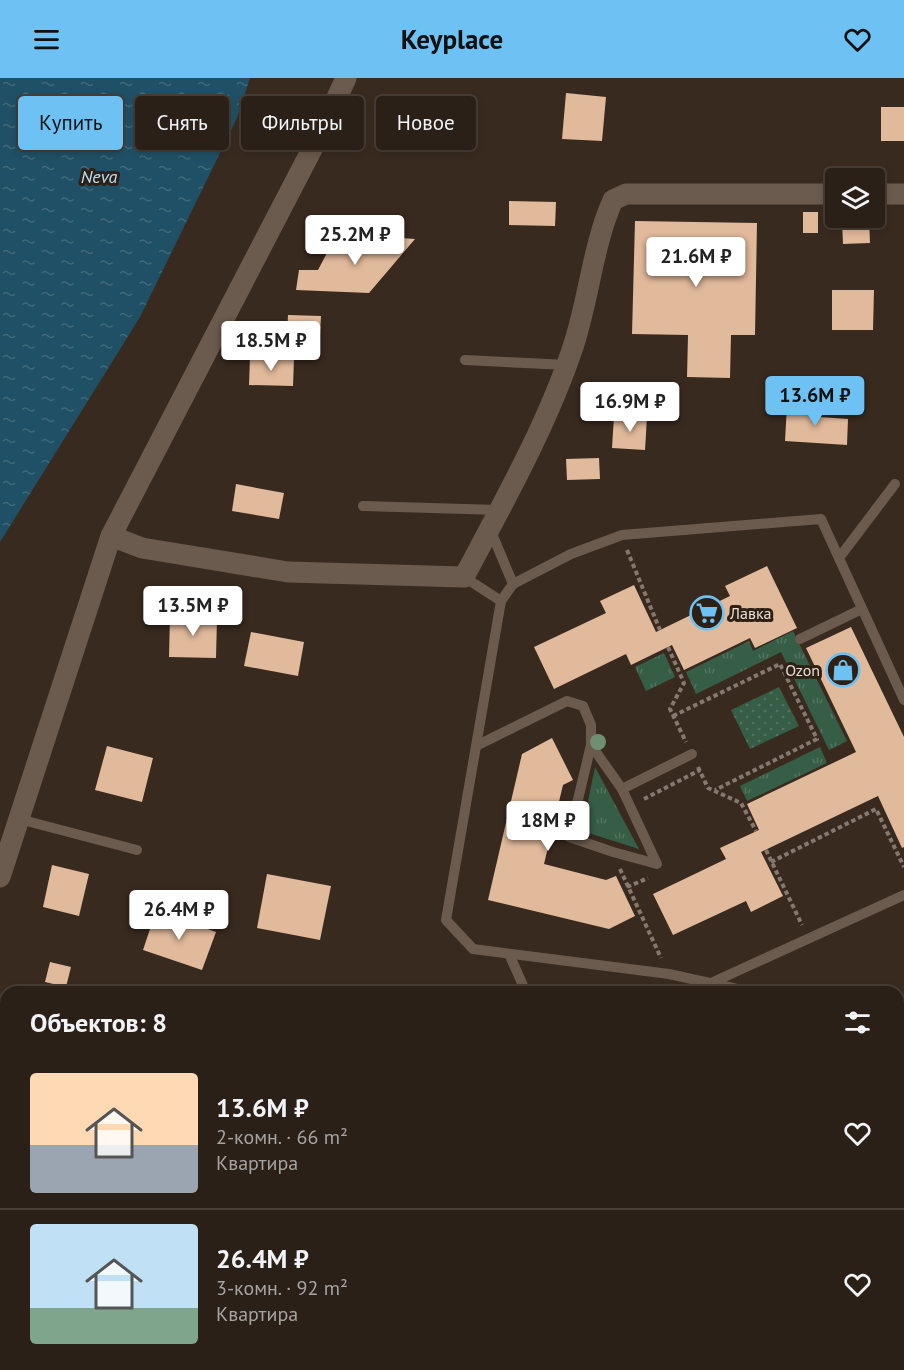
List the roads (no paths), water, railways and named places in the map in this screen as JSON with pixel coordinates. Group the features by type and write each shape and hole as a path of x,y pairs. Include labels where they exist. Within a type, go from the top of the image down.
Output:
{"street":[{"path":"0,877 111,536 323,128 346,78"},
{"path":"111,536 142,548 288,572 464,577 518,474 566,365 586,304 606,215 613,200 626,194 825,194"},
{"path":"885,194 904,194"}],"lane":[{"path":"465,360 566,365"},
{"path":"839,558 895,484"},
{"path":"363,506 494,519 513,584"},
{"path":"720,986 669,975 473,949 446,920 501,601 513,584 571,554 622,535 821,519 904,700"},
{"path":"464,577 501,601"},
{"path":"800,639 862,609"},
{"path":"476,746 567,701 583,706 591,725 591,745 568,837 657,864 622,789 591,745"},
{"path":"622,789 692,754"},
{"path":"19,819 137,850"},
{"path":"710,984 904,895"},
{"path":"509,954 523,986"}],"water":[{"name":"Neva","path":"0,78 250,78 244,96 241,96 241,106 229,134 229,96 135,96 135,150 221,150 140,317 0,542"}],"place":[{"name":"Лавка","path":"707,613"},
{"name":"Ozon","path":"843,670"}]}
